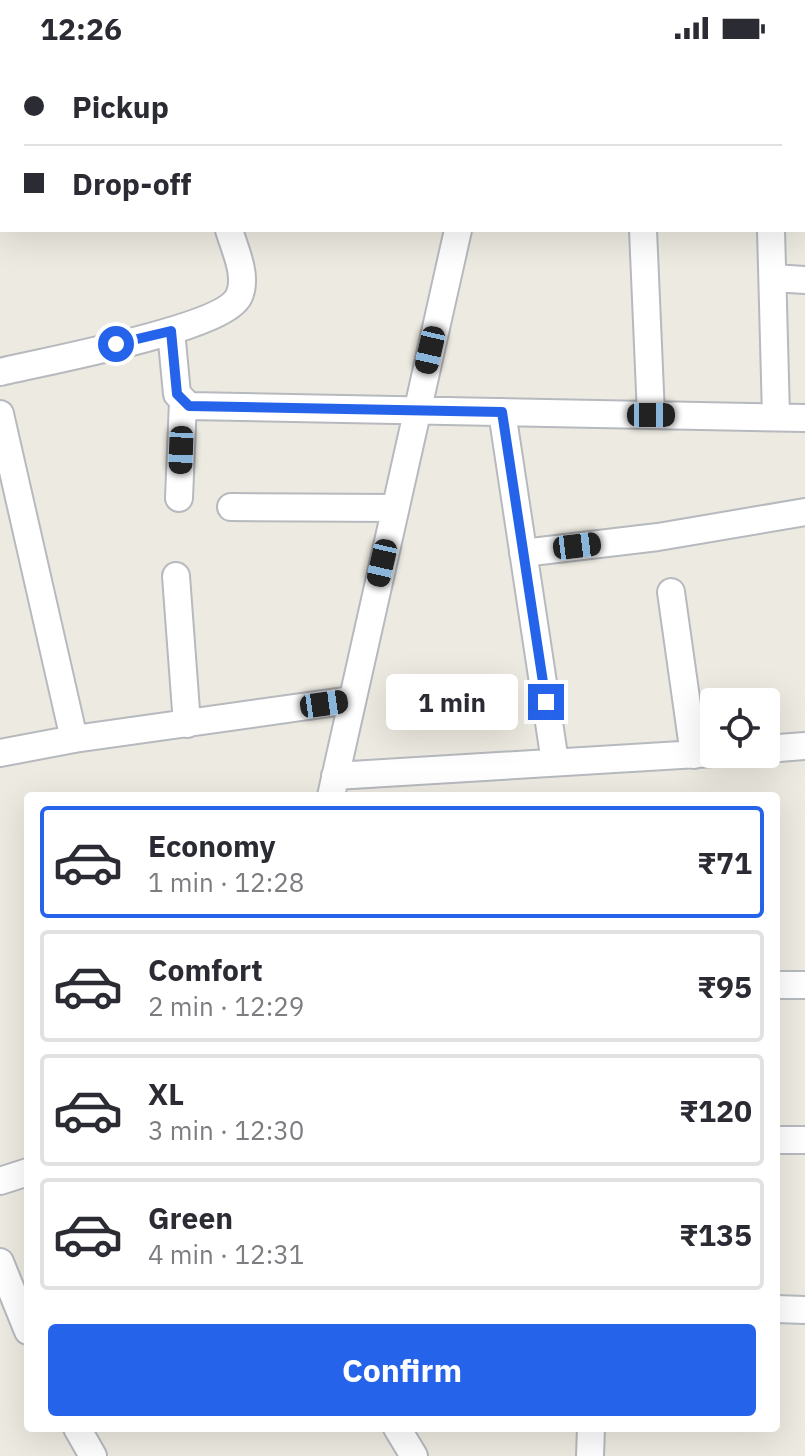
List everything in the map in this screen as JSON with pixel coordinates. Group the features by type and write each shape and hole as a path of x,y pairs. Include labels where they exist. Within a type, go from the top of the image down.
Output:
{"street":[{"path":"0,372 171,331 227,309 240,292 241,271 230,232"},
{"path":"458,232 333,786 555,762 700,754"},
{"path":"643,232 651,415"},
{"path":"771,232 776,416"},
{"path":"774,278 805,280"},
{"path":"171,331 177,394 189,406 805,418"},
{"path":"179,498 183,401"},
{"path":"502,412 555,762"},
{"path":"0,414 74,739"},
{"path":"231,507 395,508"},
{"path":"523,553 658,537 805,512"},
{"path":"176,576 187,724"},
{"path":"671,592 700,734"},
{"path":"0,753 74,739 351,700"},
{"path":"780,748 805,746"},
{"path":"780,985 805,985"},
{"path":"780,1140 805,1140"},
{"path":"0,1181 24,1173"},
{"path":"0,1262 24,1321"},
{"path":"780,1309 805,1310"},
{"path":"79,1432 93,1456"},
{"path":"590,1456 591,1432"}],"route":[{"path":"116,344 171,331 177,394 189,406 502,412 546,702"}]}
